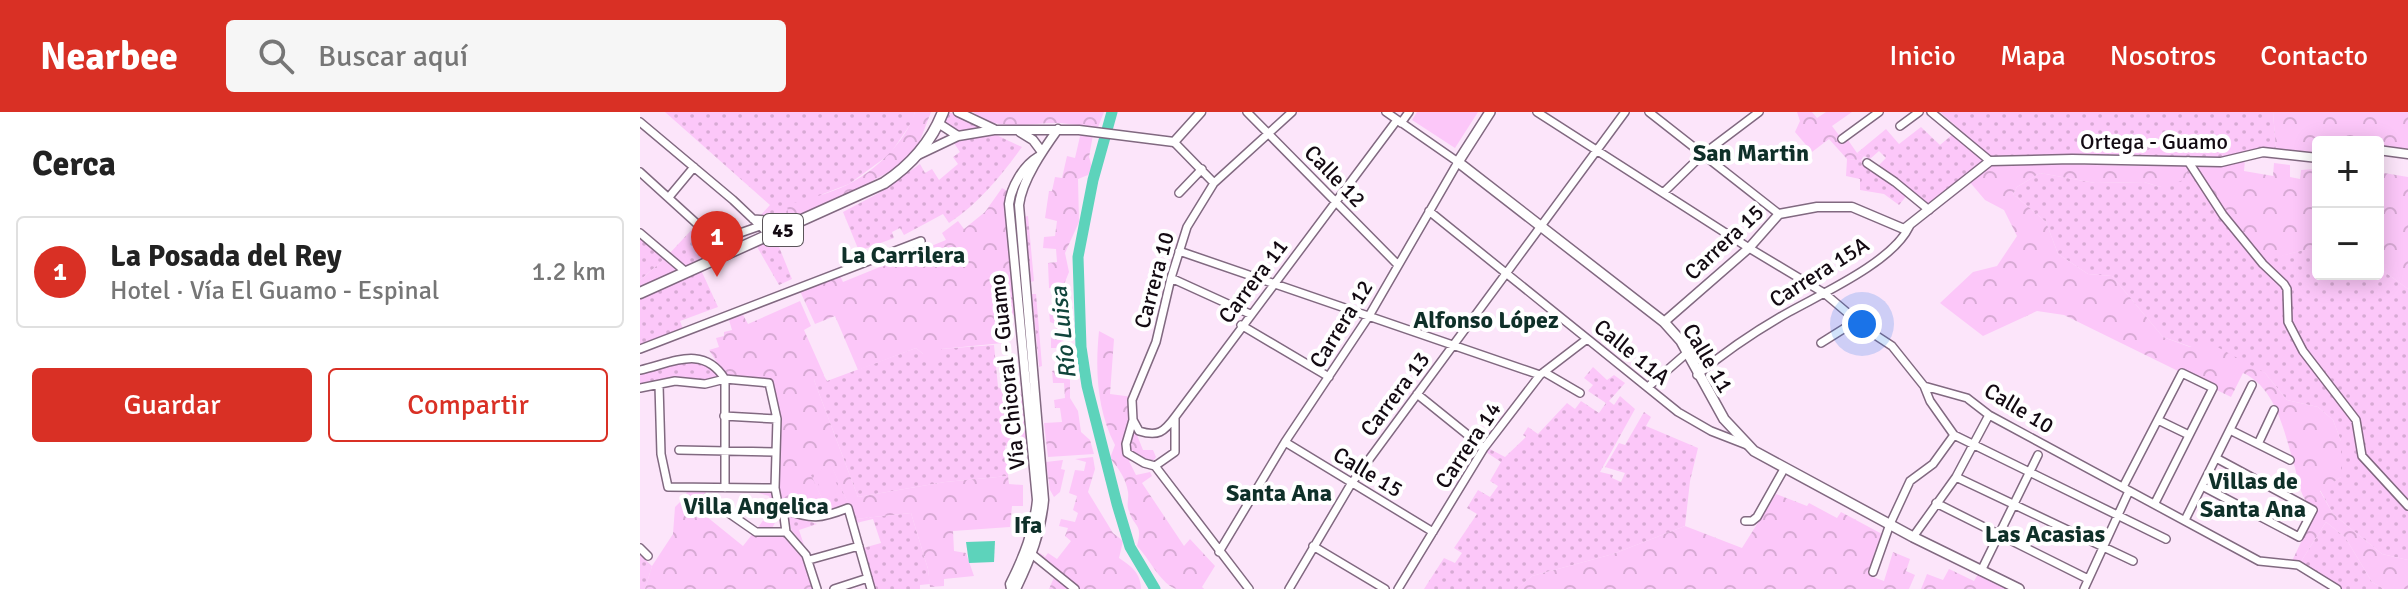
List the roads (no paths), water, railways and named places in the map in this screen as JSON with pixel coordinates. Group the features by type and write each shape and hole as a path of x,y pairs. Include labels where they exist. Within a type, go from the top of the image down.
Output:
{"main road":[{"name":"45","path":"640,293 884,183 918,155 943,112"},
{"name":"Carrera 12","path":"1458,162 1490,112"},
{"name":"Calle 11","path":"1458,162 1664,322 1688,352 1697,375 1724,419 1761,457 2019,589"}],"street":[{"path":"1174,142 1201,112"},
{"name":"Calle 12","path":"1247,112 1398,265"},
{"name":"Carrera 10","path":"1133,420 1132,400 1156,342 1187,227 1214,183 1292,112"},
{"name":"Calle 11","path":"1386,112 1458,162"},
{"name":"Carrera 11","path":"1155,466 1175,452 1175,417 1241,325 1409,112"},
{"path":"1537,112 1824,293 1856,321 1892,346 1924,386 1930,401 1954,435 2166,539"},
{"name":"Carrera 13","path":"1289,589 1351,484 1625,112"},
{"path":"1649,112 1779,214"},
{"path":"1664,192 1702,155 1759,112"},
{"path":"1842,139 1879,112"},
{"path":"1900,126 1919,112"},
{"path":"1931,112 1990,161"},
{"path":"963,113 994,130"},
{"path":"640,122 770,235"},
{"path":"938,123 958,136"},
{"name":"Vía Chicoral - Guamo","path":"1012,589 1017,587 1032,551 1042,523 1044,500 1039,482 1022,294 1019,205 1021,191 1058,129"},
{"path":"918,155 958,136 994,130 1079,130 1174,142 1214,183"},
{"path":"1015,130 1032,139 1040,155"},
{"path":"2384,151 2408,154"},
{"name":"Ortega - Guamo","path":"1990,161 2226,161 2263,152 2312,157"},
{"name":"Carrera 15A","path":"1697,375 1746,339 1867,269 1902,239 1909,227 1990,161"},
{"path":"2188,161 2223,215 2263,264 2284,284 2288,322 2303,351 2356,420 2362,456 2408,506"},
{"name":"Carrera 12","path":"1219,552 1285,442 1369,316 1458,162"},
{"path":"1867,163 1929,210"},
{"path":"669,197 694,167"},
{"path":"1179,193 1202,169"},
{"path":"640,172 728,252"},
{"name":"Carrera 15","path":"1664,322 1749,248 1779,214 1817,207 1852,207 1900,228 1909,227"},
{"name":"Calle 11A","path":"1429,211 1693,422 1747,445"},
{"path":"753,219 799,222"},
{"path":"717,241 760,226"},
{"path":"640,233 686,272"},
{"path":"640,349 921,241"},
{"path":"1179,251 1542,374 1580,393"},
{"path":"1171,278 1250,314"},
{"path":"1821,343 1856,321"},
{"path":"1241,325 1329,377"},
{"name":"Carrera 14","path":"1398,589 1484,448 1542,374 1587,339"},
{"path":"1648,387 1688,352"},
{"path":"640,370 696,358 715,366 725,379 725,488"},
{"path":"2084,589 2118,515 2126,489 2182,373 2213,388 2155,503"},
{"path":"640,388 675,381 705,384 725,379 769,383 777,419 775,488 778,504 783,509 811,518 822,518 848,508 871,589"},
{"path":"659,385 661,454 668,487 775,488"},
{"path":"2185,520 2252,385"},
{"name":"Calle 10","path":"1924,386 1967,398 1989,415 2259,561 2298,565 2337,589"},
{"path":"1417,394 1484,448"},
{"path":"2258,444 2274,410"},
{"path":"1913,537 1956,477 1989,415"},
{"path":"724,416 777,419"},
{"path":"1133,420 1139,431 1152,435 1165,432 1175,417"},
{"path":"1133,420 1126,444 1127,453 1155,466 1249,589"},
{"path":"2158,420 2189,435"},
{"path":"2230,430 2290,460"},
{"path":"1873,572 1910,481 1933,464 1954,435"},
{"name":"Calle 15","path":"1285,442 1433,532"},
{"path":"679,450 775,452"},
{"path":"1981,571 2038,455"},
{"path":"2202,486 2299,537 2313,510 2216,458"},
{"path":"1745,521 1757,517 1784,469"},
{"path":"1956,477 2133,561"},
{"path":"707,498 756,532 786,532"},
{"path":"1936,503 2088,579"},
{"path":"783,509 786,532 809,560 817,589"},
{"path":"809,560 859,546"},
{"path":"1313,546 1385,589"},
{"path":"640,548 648,556"},
{"path":"1032,551 1075,589"},
{"path":"834,589 868,578"}],"waterway":[{"name":"Río Luisa","path":"1112,112 1093,180 1078,257 1081,347 1087,386 1130,547 1155,589"}],"place":[{"name":"La Posada del Rey","path":"717,277"}],"district":[{"name":"San Martin","path":"1751,153"},
{"name":"La Carrilera","path":"903,255"},
{"name":"Alfonso López","path":"1486,320"},
{"name":"Santa Ana","path":"1279,493"},
{"name":"Villas de Santa Ana","path":"2253,495"},
{"name":"Villa Angelica","path":"756,506"},
{"name":"Ifa","path":"1028,525"},
{"name":"Las Acasias","path":"2045,534"}]}
